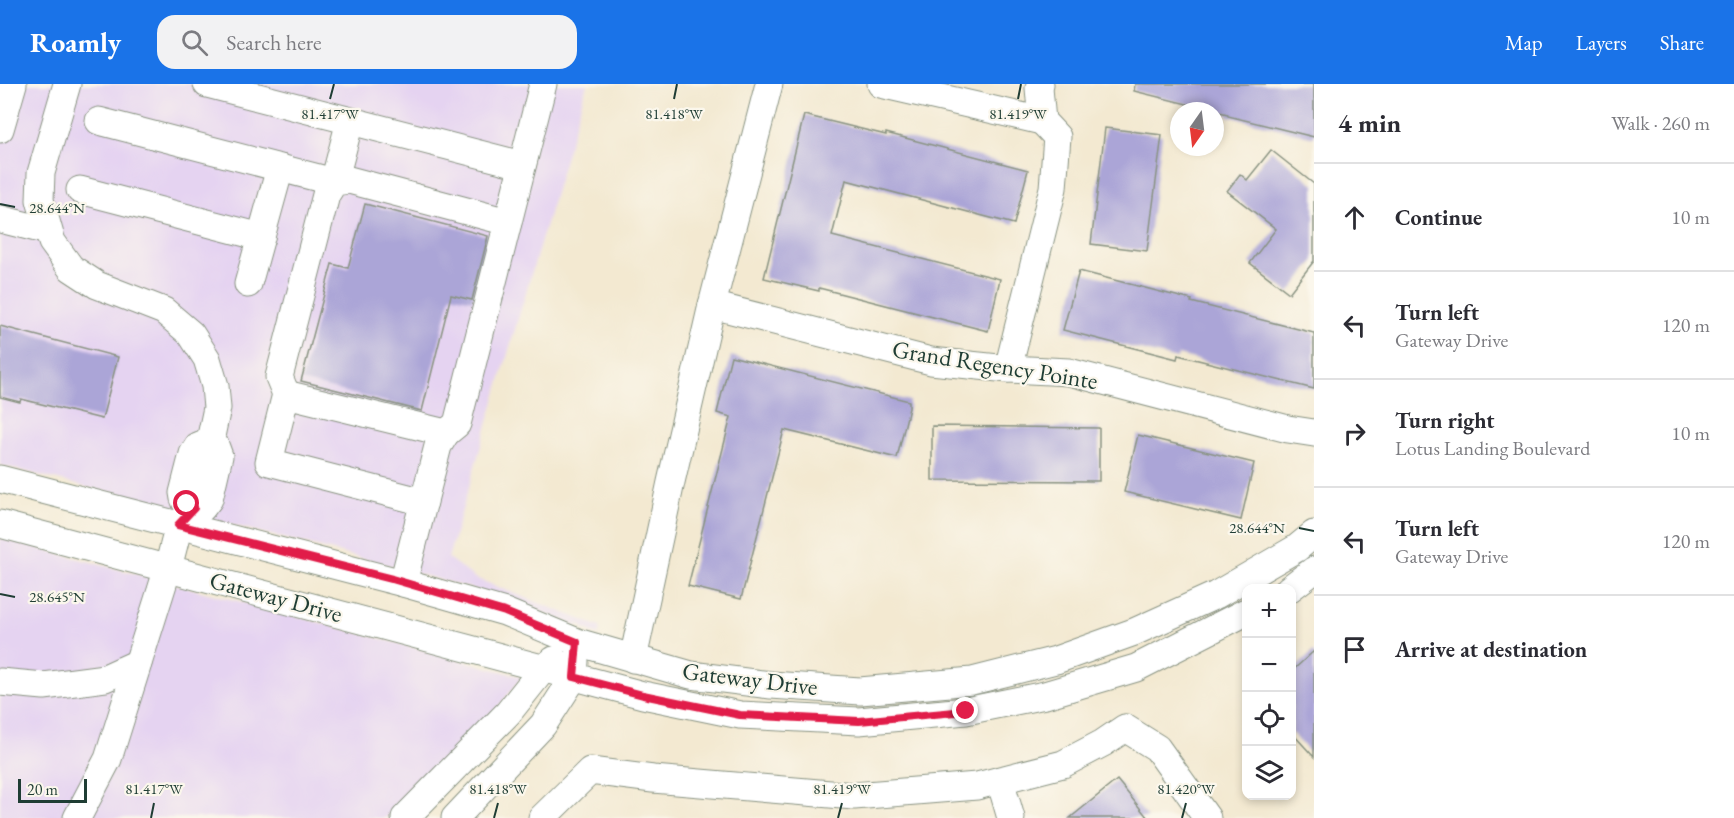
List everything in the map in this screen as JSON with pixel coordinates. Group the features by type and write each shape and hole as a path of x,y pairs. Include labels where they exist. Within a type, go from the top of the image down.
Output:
{"street":[{"path":"0,129 13,84"},
{"path":"67,84 41,173 40,200 52,242 71,268 98,285 164,311 191,334 207,359 217,408 210,441 198,446 193,454 183,500 187,504 186,517 108,759 77,818"},
{"path":"207,84 522,165"},
{"path":"403,583 438,446 457,424 543,84"},
{"path":"633,658 712,306 769,84"},
{"path":"881,84 1042,121 1057,137 1053,188 1008,369"},
{"path":"1040,84 1042,121"},
{"path":"350,121 334,182 326,195 279,377 286,394 268,462 424,502"},
{"path":"99,122 334,182 349,180 508,222"},
{"path":"248,284 280,168"},
{"path":"80,190 261,237"},
{"path":"0,219 48,231"},
{"name":"Grand Regency Pointe","path":"712,306 931,361 1008,369 1069,372 1314,434"},
{"path":"286,394 446,434"},
{"name":"Gateway Drive","path":"0,479 186,517 505,612 577,642 691,675 860,691 972,681 1056,660 1134,632 1216,596 1297,548 1314,534"},
{"name":"Gateway Drive","path":"0,524 643,695 740,715 859,721 966,711 1045,695 1136,668 1242,614"},
{"path":"1295,584 1314,570"},
{"path":"405,818 508,713 543,669 577,642"},
{"path":"455,818 543,725 574,677 577,642"},
{"path":"0,682 44,686 105,678 138,663"},
{"path":"542,818 590,771 653,779 854,796 977,786 1063,764 1103,743 1125,728 1157,748 1207,818"},
{"path":"1000,780 1011,818"}],"shaded area":[{"path":"0,84 587,84 448,558 475,578 600,627 599,635 584,629 580,624 576,627 508,599 395,567 0,465"},
{"path":"0,538 522,677 500,705 386,818 0,818"}],"building":[{"path":"1135,84 1314,84 1314,137 1228,116 1224,113 1224,102 1179,102 1134,91"},
{"path":"804,115 886,135 886,133 1028,170 1014,224 846,180 832,236 1000,279 988,331 819,288 819,291 764,278"},
{"path":"1105,128 1162,135 1147,251 1091,244"},
{"path":"1271,150 1314,184 1314,261 1289,293 1250,263 1276,229 1227,191 1240,174 1247,180"},
{"path":"365,204 488,236 472,300 451,295 422,411 301,381 332,264 348,268"},
{"path":"1079,271 1314,333 1314,389 1178,355 1177,359 1063,330"},
{"path":"0,326 118,357 102,419 21,399 20,402 0,397"},
{"path":"731,356 909,401 897,458 784,430 741,599 688,586 731,417 717,413"},
{"path":"932,426 1099,428 1099,481 932,480"},
{"path":"1138,435 1254,463 1241,520 1124,492"},
{"path":"1314,651 1314,757 1296,737 1296,667"},
{"path":"1117,780 1148,818 1070,818"}],"route":[{"path":"187,504 194,508 178,525 392,579 505,612 577,642 574,677 643,695 740,715 859,721 966,711"}]}
